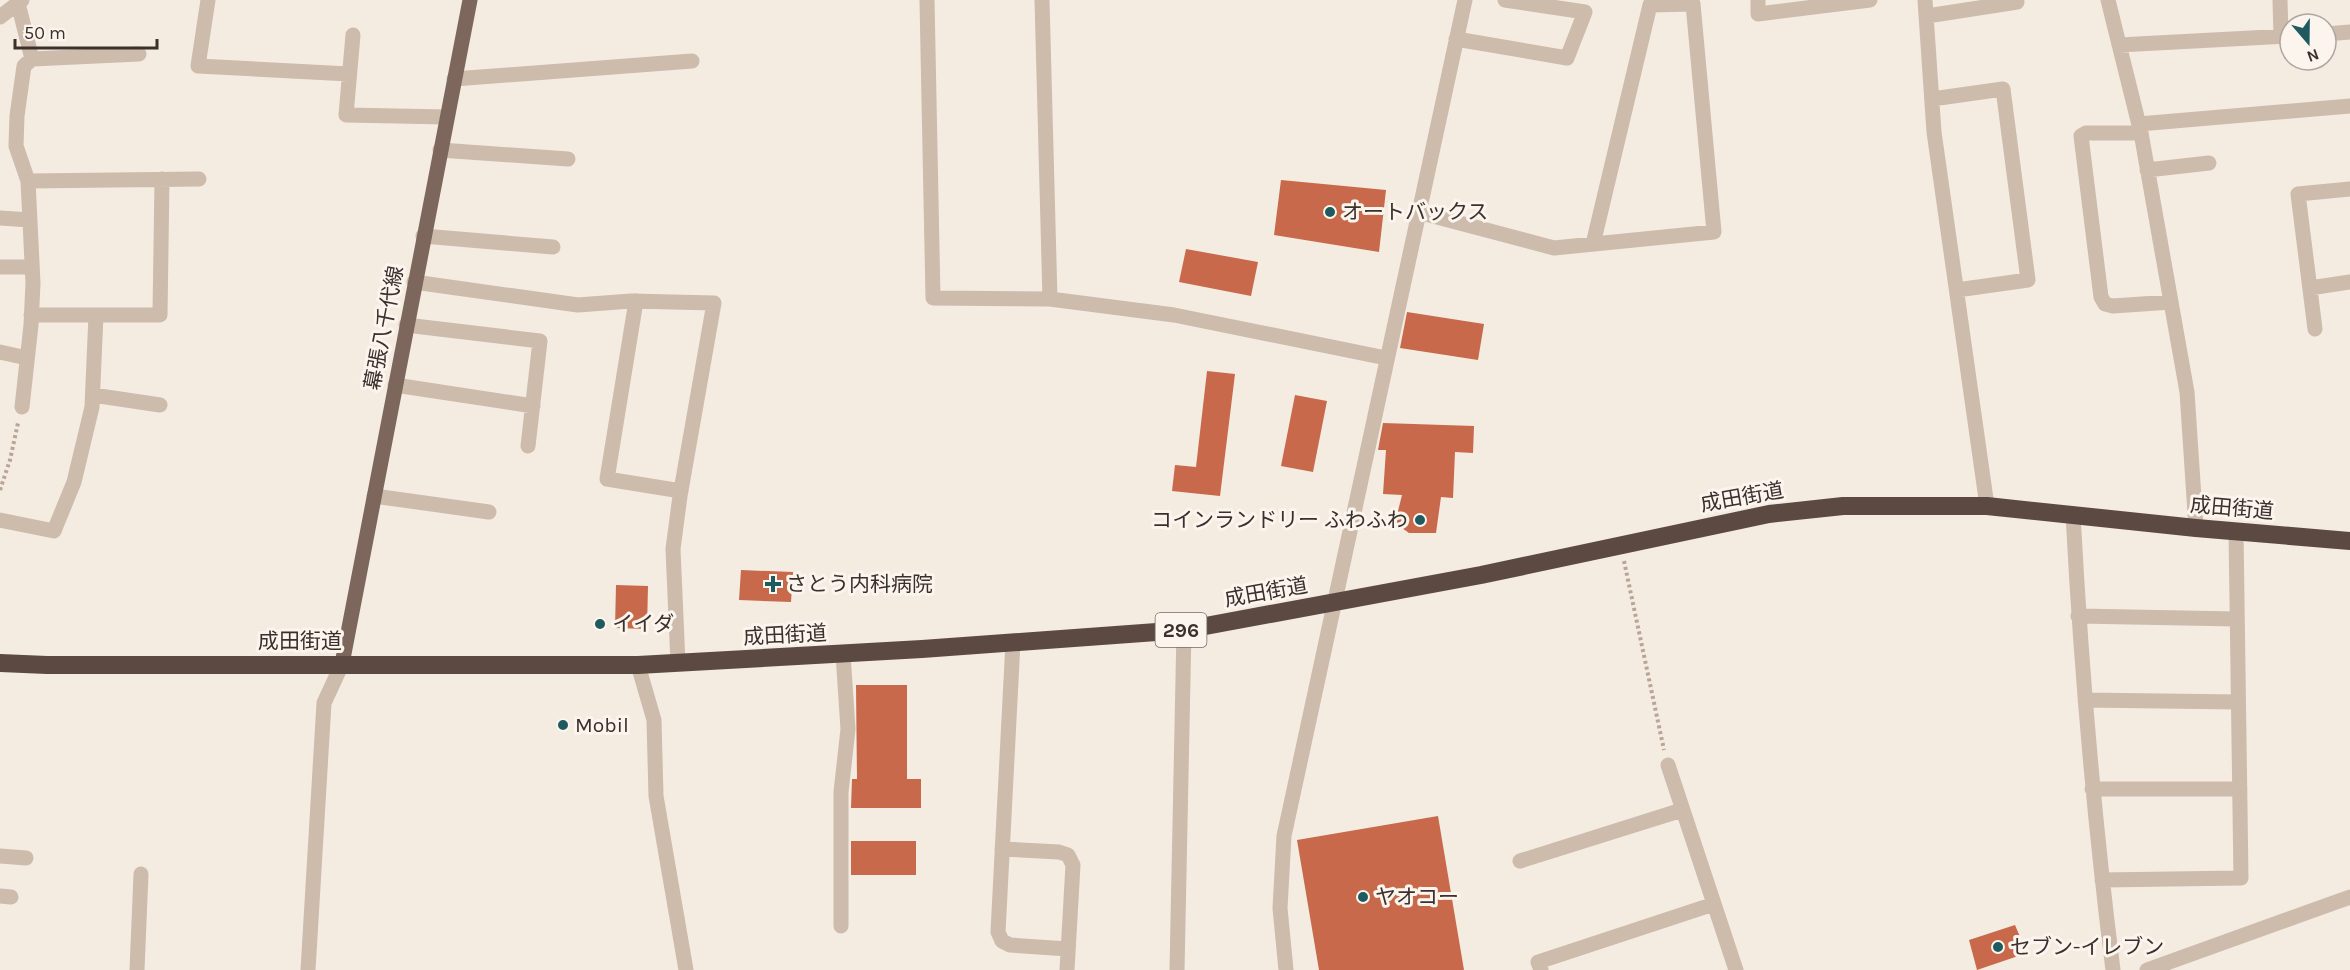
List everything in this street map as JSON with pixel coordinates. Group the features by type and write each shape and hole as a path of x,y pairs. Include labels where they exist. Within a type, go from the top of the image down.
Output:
{"highway":[{"name":"成田街道","path":"0,663 47,665 638,665 843,654 1184,630 1481,576 1725,522 1808,508 1886,505 1987,506 2196,528 2350,541"}],"main road":[{"name":"幕張八千代線","path":"342,664 470,0"}],"street":[{"path":"208,0 198,66 349,74"},
{"path":"927,0 933,298 1050,299 1174,315 1386,358"},
{"path":"1042,0 1050,299"},
{"path":"1286,970 1280,908 1284,836 1465,0"},
{"path":"1456,39 1567,58 1585,12 1505,0"},
{"path":"1758,0 1758,14 1870,0"},
{"path":"1925,0 1934,132 1987,506"},
{"path":"2108,0 2140,128 2187,392 2196,528"},
{"path":"0,16 20,1 32,60"},
{"path":"1927,16 2017,2"},
{"path":"1418,212 1554,248 1714,232 1693,4 1650,5 1593,244"},
{"path":"353,35 346,115 447,117"},
{"path":"2119,45 2278,36"},
{"path":"22,407 31,315 32,267 28,181 16,146 16,116 24,66 32,60 139,54"},
{"path":"454,79 692,61"},
{"path":"1932,99 2003,89 2028,280 1957,290"},
{"path":"2171,302 2113,306 2105,304 2101,297 2081,136 2086,133 2350,106"},
{"path":"440,150 568,159"},
{"path":"2148,170 2209,163"},
{"path":"31,315 160,315 162,179"},
{"path":"28,181 199,179"},
{"path":"2315,328 2298,194 2350,189"},
{"path":"0,218 30,220"},
{"path":"423,236 553,247"},
{"path":"0,267 32,267"},
{"path":"414,282 578,304 636,301 714,303 673,549 678,663"},
{"path":"2310,288 2350,282"},
{"path":"636,301 607,479 681,491"},
{"path":"0,520 54,531 74,482 92,407 96,315"},
{"path":"406,325 540,341 528,446"},
{"path":"0,352 27,358"},
{"path":"395,385 533,406"},
{"path":"93,395 160,405"},
{"path":"374,496 489,512"},
{"path":"2073,514 2078,616 2092,789 2113,970"},
{"path":"2102,879 2241,878 2235,531"},
{"path":"2078,616 2237,619"},
{"path":"1178,970 1184,630"},
{"path":"1013,642 998,933 1002,941 1010,945 1068,949"},
{"path":"841,926 841,792 848,729 843,654"},
{"path":"308,970 324,703 342,664"},
{"path":"638,665 654,720 656,796 686,970"},
{"path":"2085,700 2238,702"},
{"path":"1668,765 1736,970"},
{"path":"2092,789 2240,789"},
{"path":"1520,861 1682,810"},
{"path":"1002,849 1059,852 1068,855 1073,865 1067,970"},
{"path":"0,856 26,858"},
{"path":"137,970 141,873"},
{"path":"2147,970 2350,897"},
{"path":"1540,970 1538,962 1714,904"}],"path":[{"path":"0,490 10,460 22,407"},
{"path":"1620,545 1668,765"}],"building":[{"name":"オートバックス","path":"1281,180 1386,190 1379,252 1274,235"},
{"path":"1186,249 1258,262 1251,296 1179,282"},
{"path":"1407,312 1484,324 1478,360 1400,348"},
{"path":"1207,371 1235,374 1220,496 1172,491 1175,465 1196,467"},
{"path":"1295,395 1327,401 1313,472 1281,466"},
{"path":"1383,423 1474,426 1473,453 1455,452 1453,498 1441,497 1436,533 1409,533 1395,523 1402,495 1383,494 1386,450 1378,450"},
{"path":"741,570 793,572 791,602 739,600"},
{"path":"616,585 648,586 647,629 615,628"},
{"path":"856,685 907,685 907,779 921,779 921,808 851,808 852,779 857,779"},
{"path":"1438,816 1464,970 1319,970 1297,840"},
{"path":"851,841 916,841 916,875 851,875"},
{"name":"セブン-イレブン","path":"2015,925 2027,953 1977,970 1969,940"}],"place":[{"name":"オートバックス","path":"1330,212"},
{"name":"コインランドリー ふわふわ","path":"1420,520"},
{"name":"さとう内科病院","path":"773,584"},
{"name":"イイダ","path":"600,624"},
{"name":"Mobil","path":"563,725"},
{"name":"ヤオコー","path":"1363,897"},
{"name":"セブン-イレブン","path":"1998,947"}]}
